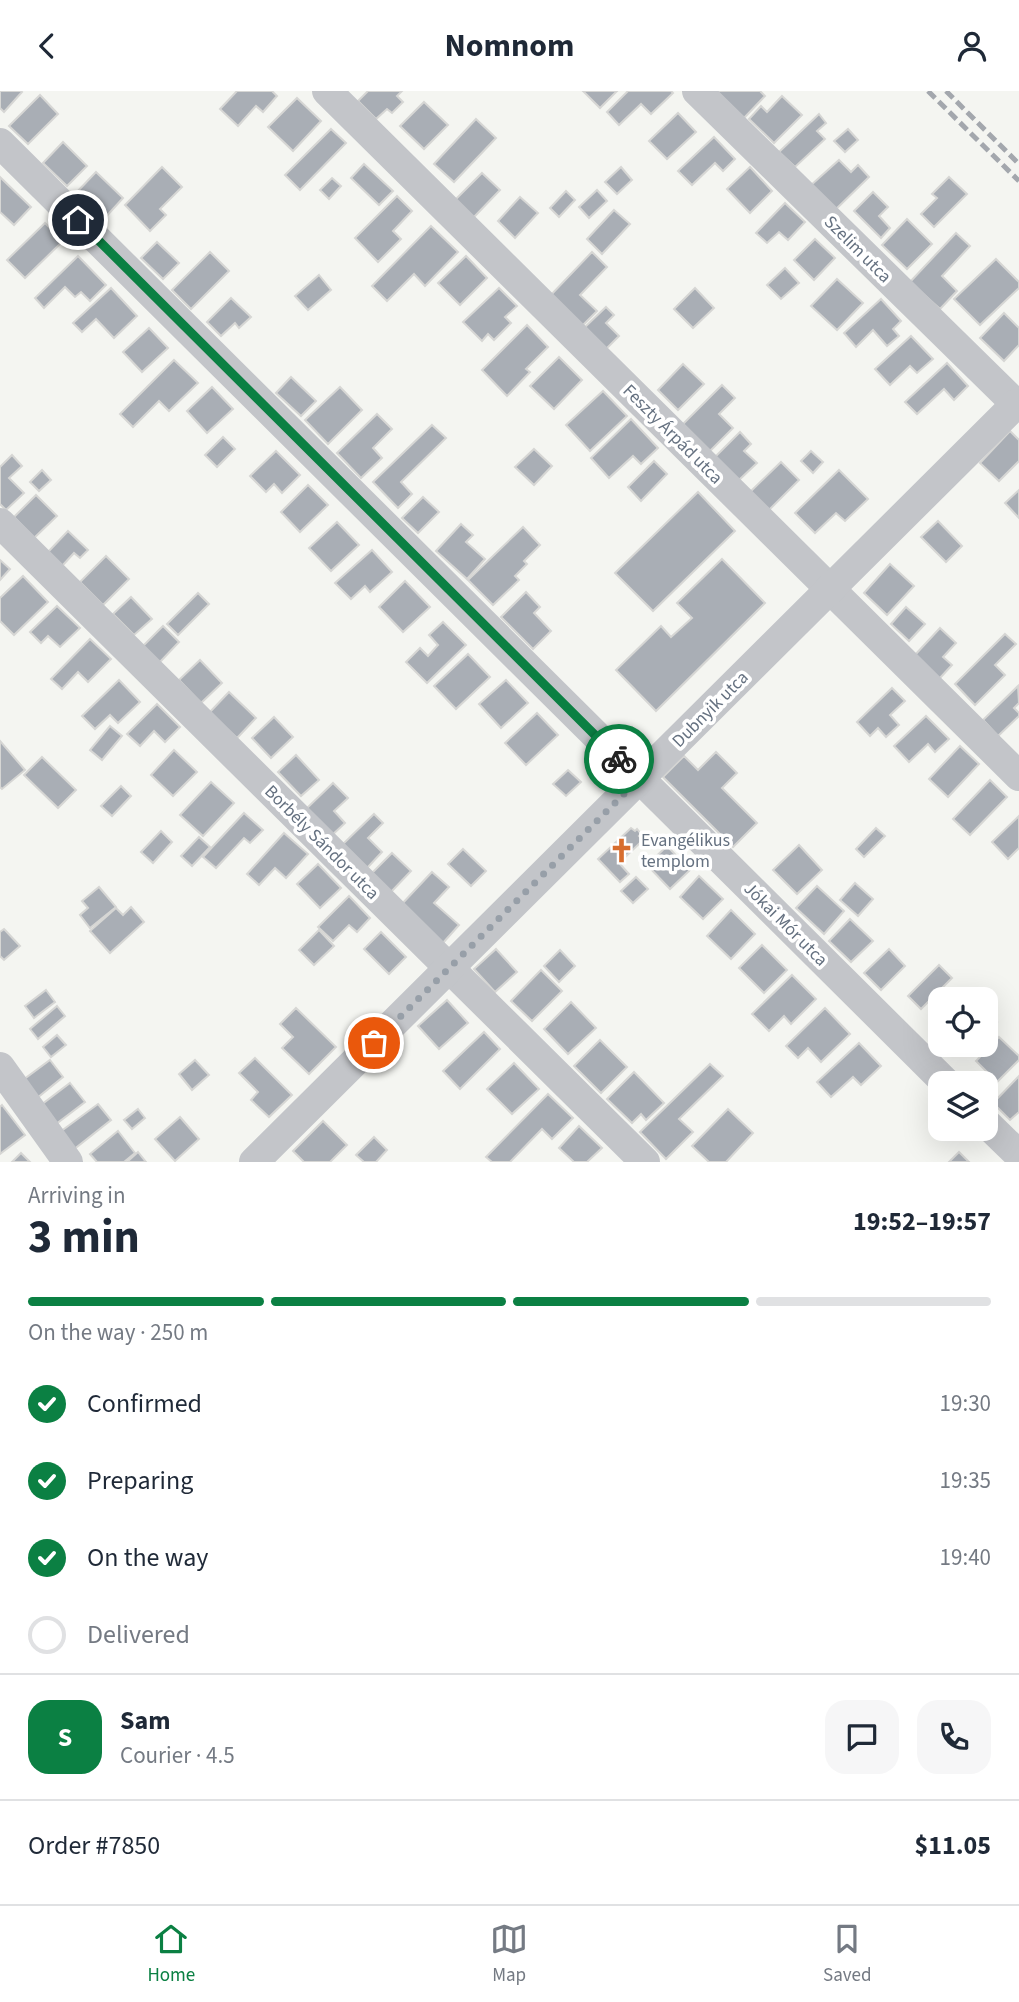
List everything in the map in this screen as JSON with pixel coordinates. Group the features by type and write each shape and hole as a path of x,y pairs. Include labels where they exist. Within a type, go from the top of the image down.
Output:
{"street":[{"name":"Feszty Árpád utca","path":"327,91 1019,776"},
{"name":"Szelim utca","path":"697,91 1017,406"},
{"name":"Jókai Mór utca","path":"0,143 934,1071"},
{"name":"Dubnyik utca","path":"261,1160 449,968 1017,406"},
{"name":"Borbély Sándor utca","path":"0,523 645,1162"},
{"path":"0,1067 68,1162"},
{"path":"998,1135 1019,1155"}],"building":[{"path":"0,91 22,92 4,112 0,108"},
{"path":"237,91 272,91 277,96 263,112 256,106 238,126 220,109"},
{"path":"368,91 402,91 397,96 403,102 392,113 387,109 376,119 358,101"},
{"path":"583,91 617,91 600,108"},
{"path":"628,91 673,93 651,114 641,104 619,125 607,112"},
{"path":"716,91 760,91 765,96 744,118"},
{"path":"40,95 58,114 28,144 9,126"},
{"path":"782,96 802,115 774,143 749,119 761,106 767,112"},
{"path":"297,98 321,121 293,151 268,127"},
{"path":"424,102 448,125 424,149 400,126"},
{"path":"678,113 696,132 667,159 649,141"},
{"path":"819,114 826,123 817,131 825,139 795,167 779,152"},
{"path":"476,119 496,138 454,182 434,164"},
{"path":"331,129 346,143 300,190 285,175"},
{"path":"848,129 858,140 845,152 834,141"},
{"path":"714,137 735,159 723,171 715,163 692,185 678,171"},
{"path":"63,142 87,166 67,186 43,163"},
{"path":"839,160 851,172 858,165 869,177 834,211 810,186"},
{"path":"364,164 393,191 379,205 351,178"},
{"path":"162,167 182,187 160,209 166,215 150,231 125,205"},
{"path":"621,167 632,180 617,194 605,182"},
{"path":"750,167 772,191 750,213 727,189"},
{"path":"96,172 123,198 103,220 75,194"},
{"path":"482,173 500,190 473,218 455,200"},
{"path":"0,177 31,207 14,225 0,212"},
{"path":"949,177 967,194 934,227 921,214 937,198 932,194"},
{"path":"332,178 341,186 329,199 320,190"},
{"path":"597,190 607,201 589,218 579,207"},
{"path":"566,191 575,200 559,217 550,208"},
{"path":"873,192 888,207 879,216 890,228 881,238 854,211"},
{"path":"397,196 412,211 393,231 401,239 378,262 355,238"},
{"path":"520,197 538,213 515,238 498,221"},
{"path":"785,203 805,222 788,240 779,232 767,243 756,233"},
{"path":"614,210 630,224 602,254 587,239"},
{"path":"907,219 932,244 907,269 882,245"},
{"path":"45,223 63,241 25,278 7,260"},
{"path":"431,226 458,252 425,286 414,274 387,301 372,286"},
{"path":"956,233 970,246 942,276 957,291 940,309 910,282"},
{"path":"815,239 835,258 814,280 794,260"},
{"path":"157,242 179,263 163,279 141,258"},
{"path":"210,252 229,271 191,309 172,290"},
{"path":"592,252 607,267 580,295 597,311 580,328 548,298"},
{"path":"78,256 106,285 90,301 81,292 75,297 65,287 44,308 35,298"},
{"path":"466,256 487,278 460,305 438,283"},
{"path":"996,259 1019,282 1019,288 980,325 954,299"},
{"path":"785,268 799,283 781,299 767,285"},
{"path":"319,275 331,290 308,310 295,296"},
{"path":"837,279 863,303 837,330 811,306"},
{"path":"111,288 137,316 114,338 96,319 82,332 73,323"},
{"path":"499,288 517,306 505,317 511,323 494,340 488,334 482,341 463,322"},
{"path":"695,288 714,308 693,328 674,309"},
{"path":"231,298 251,317 239,328 235,323 221,336 207,322"},
{"path":"881,299 901,321 893,329 899,336 887,346 873,330 856,347 844,333"},
{"path":"606,307 614,315 606,323 619,336 606,349 585,327"},
{"path":"1004,313 1019,328 1019,345 1004,361 980,338"},
{"path":"527,325 548,347 526,369 530,372 507,396 482,370"},
{"path":"149,328 168,348 142,372 123,352"},
{"path":"911,336 933,359 917,373 910,366 890,385 875,369"},
{"path":"559,357 582,380 554,409 530,386"},
{"path":"174,360 198,383 169,411 159,401 133,427 120,414"},
{"path":"947,363 968,386 954,400 944,389 917,414 905,402"},
{"path":"683,364 704,384 678,410 658,390"},
{"path":"291,377 316,401 301,416 276,393"},
{"path":"722,385 735,398 719,414 733,428 710,451 683,424"},
{"path":"212,387 233,409 207,433 187,411"},
{"path":"340,387 362,410 328,444 305,420"},
{"path":"603,391 627,416 590,451 566,425"},
{"path":"377,414 392,429 373,448 382,458 361,478 337,453"},
{"path":"631,419 658,448 641,464 633,456 609,478 591,458"},
{"path":"432,425 446,438 401,482 412,494 398,508 373,482"},
{"path":"1010,431 1019,440 1019,461 999,481 980,463"},
{"path":"740,432 751,444 744,451 757,463 739,480 715,457"},
{"path":"223,437 235,449 217,467 205,455"},
{"path":"534,449 552,466 534,485 515,467"},
{"path":"276,451 300,475 282,493 274,484 266,492 250,476"},
{"path":"811,451 823,462 813,473 801,461"},
{"path":"12,455 22,466 9,478 24,493 6,510 0,504 0,467"},
{"path":"654,461 667,474 641,501 628,487"},
{"path":"781,462 799,480 769,510 750,492"},
{"path":"42,470 51,480 39,491 30,482"},
{"path":"839,470 868,499 845,521 836,513 815,533 795,513"},
{"path":"308,485 328,505 300,532 281,512"},
{"path":"1019,490 1019,518 1005,503"},
{"path":"698,492 735,531 653,611 615,573"},
{"path":"36,495 57,516 34,538 14,517"},
{"path":"423,497 439,512 418,533 402,518"},
{"path":"938,521 962,546 946,562 921,537"},
{"path":"337,522 359,545 331,571 309,548"},
{"path":"461,524 473,535 466,542 485,559 467,579 436,551"},
{"path":"523,527 540,545 524,561 527,564 515,576 519,580 493,605 468,580"},
{"path":"68,531 88,550 80,558 74,553 62,566 48,552"},
{"path":"372,550 392,572 370,592 365,586 351,599 335,583"},
{"path":"106,556 129,579 103,605 80,582"},
{"path":"722,559 765,603 656,711 616,670 661,626 671,637 692,618 677,603"},
{"path":"0,560 10,569 0,580"},
{"path":"890,564 914,586 887,615 864,593"},
{"path":"23,576 48,602 14,635 0,621 0,598"},
{"path":"405,581 430,607 403,632 379,607"},
{"path":"526,592 540,607 534,613 551,631 533,649 501,617"},
{"path":"198,593 209,604 178,635 167,624"},
{"path":"131,597 152,619 134,635 113,614"},
{"path":"57,606 80,628 60,647 48,636 41,643 30,632"},
{"path":"906,607 925,624 909,641 891,624"},
{"path":"443,622 466,645 427,683 406,662 420,648 428,656 438,645 429,635"},
{"path":"163,626 179,642 159,663 143,646"},
{"path":"940,628 956,643 943,657 952,665 939,679 914,656"},
{"path":"1005,634 1016,644 995,665 1005,675 975,705 955,684"},
{"path":"90,639 111,659 88,682 78,672 62,689 51,679"},
{"path":"468,654 490,677 456,709 434,686"},
{"path":"200,660 222,683 201,703 179,680"},
{"path":"119,680 140,702 118,723 110,715 95,729 82,716"},
{"path":"506,680 528,703 501,728 479,704"},
{"path":"1018,686 1019,703 1014,708 1019,716 998,736 983,720"},
{"path":"892,688 905,701 890,715 899,725 886,737 878,728 870,736 857,722"},
{"path":"229,692 256,718 237,738 209,713"},
{"path":"157,704 180,727 165,742 154,731 140,746 127,734"},
{"path":"537,713 558,735 526,765 505,743"},
{"path":"926,716 949,739 935,752 928,744 909,762 894,746"},
{"path":"274,717 293,737 271,758 252,738"},
{"path":"110,726 122,736 102,760 90,750"},
{"path":"0,741 25,770 2,789 0,787"},
{"path":"960,746 979,764 948,797 929,779"},
{"path":"174,750 197,772 173,796 151,775"},
{"path":"716,752 737,773 722,788 757,823 733,847 663,777 684,756 698,770"},
{"path":"296,755 319,780 301,796 278,772"},
{"path":"42,757 76,790 58,808 24,775"},
{"path":"568,770 581,782 566,796 553,784"},
{"path":"990,780 1007,797 970,835 953,819"},
{"path":"211,782 234,803 203,836 180,815"},
{"path":"333,783 348,798 334,811 345,823 330,837 305,810"},
{"path":"121,786 131,796 112,816 101,806"},
{"path":"244,813 263,830 250,843 244,838 216,868 203,857"},
{"path":"374,814 383,823 368,838 382,852 367,868 343,844"},
{"path":"1019,816 1019,848 1008,859 992,842"},
{"name":"Evangélikus templom","path":"631,828 635,831 637,829 643,840 619,863 629,874 620,882 598,859"},
{"path":"876,828 885,836 864,857 856,849"},
{"path":"161,831 172,842 153,863 141,852"},
{"path":"284,833 308,854 286,878 275,868 259,885 247,874"},
{"path":"199,837 210,847 192,866 181,856"},
{"path":"799,845 822,870 797,894 773,870"},
{"path":"667,846 690,870 670,889 647,865"},
{"path":"463,849 486,871 471,886 448,864"},
{"path":"392,853 411,871 390,893 371,874"},
{"path":"318,864 341,888 320,908 297,884"},
{"path":"432,872 449,887 434,903 459,925 442,944 400,906"},
{"path":"699,876 723,899 703,919 680,897"},
{"path":"636,877 648,889 633,903 621,891"},
{"path":"855,883 873,899 858,916 840,900"},
{"path":"817,886 844,911 824,934 796,908"},
{"path":"99,887 116,907 90,928 80,915 88,908 82,901"},
{"path":"349,896 370,918 357,932 349,925 333,941 318,927"},
{"path":"131,907 144,922 110,953 90,931 116,908 123,915"},
{"path":"731,910 755,934 731,959 707,936"},
{"path":"850,919 873,941 851,962 829,941"},
{"path":"4,929 20,946 4,960 0,956 0,932"},
{"path":"319,930 334,946 314,965 299,950"},
{"path":"381,932 406,957 389,974 364,949"},
{"path":"762,945 787,970 764,993 739,968"},
{"path":"496,949 517,972 495,992 474,969"},
{"path":"889,949 905,966 881,990 864,973"},
{"path":"560,950 575,966 559,982 544,966"},
{"path":"939,965 952,978 943,987 928,987 928,1002 921,1009 908,996"},
{"path":"541,970 562,991 532,1021 511,1001"},
{"path":"792,975 816,999 791,1024 784,1016 769,1031 752,1014"},
{"path":"46,990 55,1002 34,1018 25,1006"},
{"path":"447,1000 468,1023 439,1049 418,1026"},
{"path":"571,1002 596,1028 568,1054 544,1029"},
{"path":"57,1006 65,1016 38,1039 30,1029"},
{"path":"296,1008 336,1047 309,1074 282,1048 293,1037 280,1024"},
{"path":"825,1008 850,1034 821,1062 808,1048 798,1058 786,1046"},
{"path":"484,1032 500,1049 460,1089 443,1071"},
{"path":"57,1035 66,1045 51,1057 43,1047"},
{"path":"998,1038 1019,1056 1019,1060 998,1081 998,1071 986,1071 976,1061 980,1057 998,1057"},
{"path":"600,1040 627,1067 601,1093 574,1066"},
{"path":"859,1043 881,1066 861,1085 853,1077 831,1097 817,1082"},
{"path":"255,1058 292,1095 269,1117 251,1100 258,1092 239,1073"},
{"path":"50,1060 63,1077 37,1098 23,1080"},
{"path":"195,1060 209,1075 192,1090 179,1074"},
{"path":"514,1063 539,1089 512,1114 487,1089"},
{"path":"710,1064 723,1076 679,1119 693,1132 666,1159 640,1132"},
{"path":"634,1072 664,1103 646,1120 641,1114 632,1123 607,1099"},
{"path":"1019,1076 1019,1112 1010,1120 998,1108 998,1098"},
{"path":"70,1083 85,1102 56,1124 41,1105"},
{"path":"548,1094 573,1118 552,1139 542,1129 510,1162 492,1162 486,1157"},
{"path":"98,1104 111,1120 73,1150 60,1132"},
{"path":"2,1105 25,1135 0,1154 0,1107"},
{"path":"138,1109 145,1118 132,1129 124,1120"},
{"path":"728,1109 753,1133 726,1162 709,1162 692,1146"},
{"path":"180,1117 199,1139 175,1161 155,1139"},
{"path":"323,1121 347,1145 330,1162 304,1162 293,1151"},
{"path":"579,1126 602,1148 587,1162 574,1162 559,1148"},
{"path":"118,1131 135,1153 124,1162 97,1162 90,1154"},
{"path":"374,1137 387,1150 376,1162 364,1162 356,1155"},
{"path":"138,1152 146,1162 127,1162"},
{"path":"959,1152 969,1162 949,1162"},
{"path":"21,1153 30,1162 12,1162"}],"railway":[{"path":"928,91 1019,181"},
{"path":"946,91 1019,164"}],"way so far":[{"path":"374,1043 639,779 619,759"}],"place":[{"name":"Evangélikus templom","path":"621,850"}],"route":[{"path":"78,220 619,759"}]}
